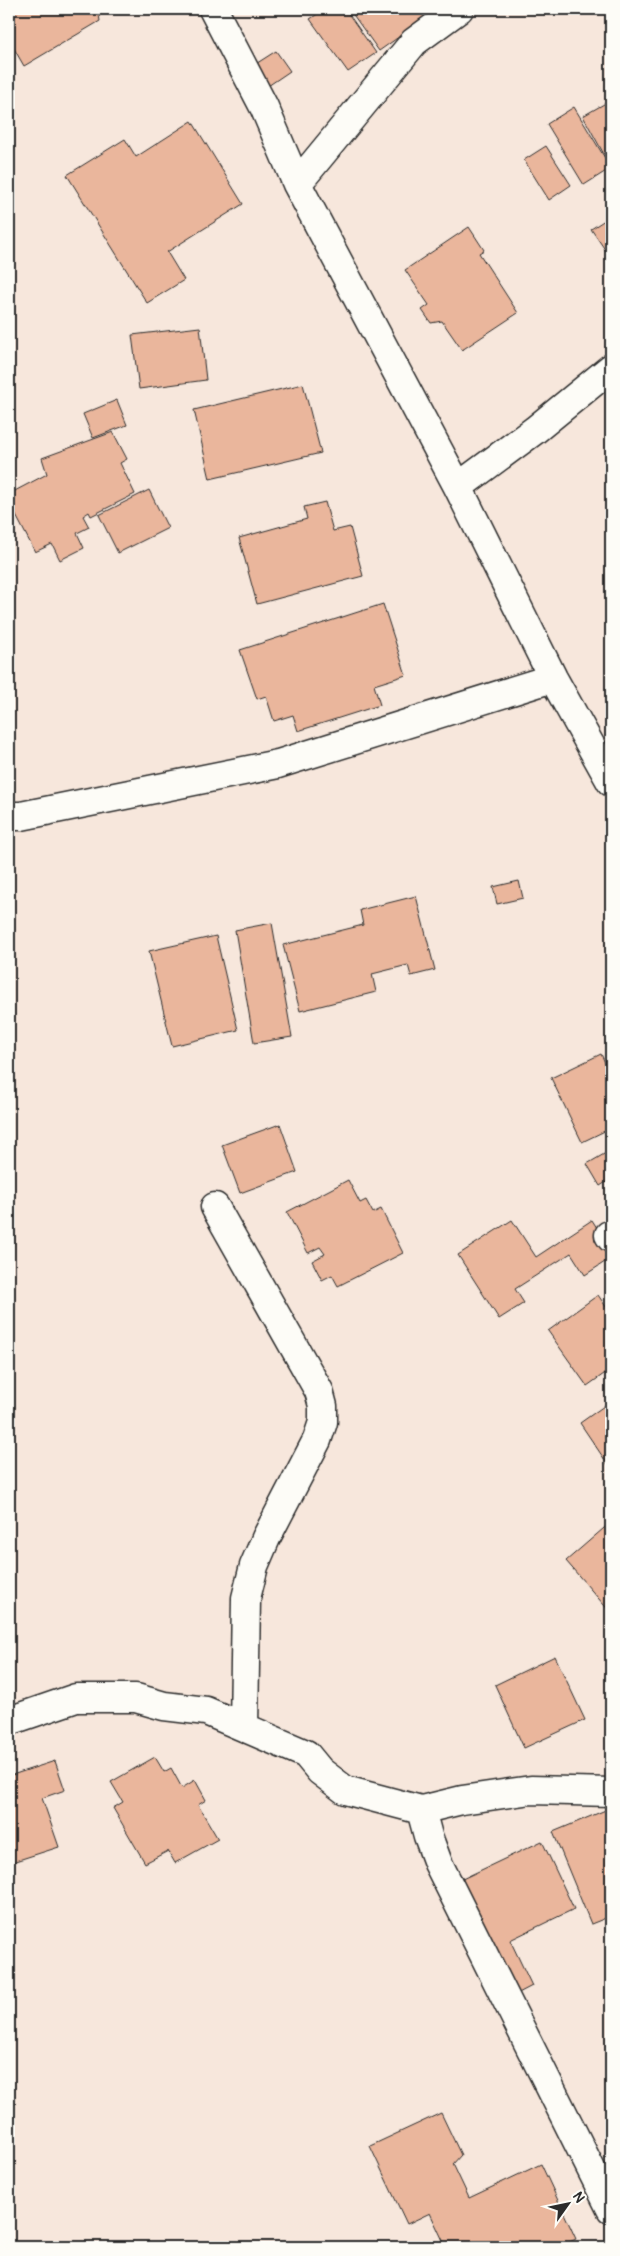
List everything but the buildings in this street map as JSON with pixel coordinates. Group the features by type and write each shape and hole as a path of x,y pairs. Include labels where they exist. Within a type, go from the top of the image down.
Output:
{"street":[{"path":"213,9 264,107 297,184 458,487 553,678 611,782"},
{"path":"297,184 414,42 460,9"},
{"path":"458,487 536,430 611,368"},
{"path":"9,816 21,816 278,764 553,678"},
{"path":"215,1207 319,1391 323,1406 323,1422 317,1440 266,1538 254,1566 246,1598 244,1727"},
{"path":"9,1721 76,1698 136,1698 164,1706 206,1710 306,1754 320,1771 345,1790 421,1810 462,1800 531,1790 611,1792"},
{"path":"421,1810 438,1863 611,2209"}]}
